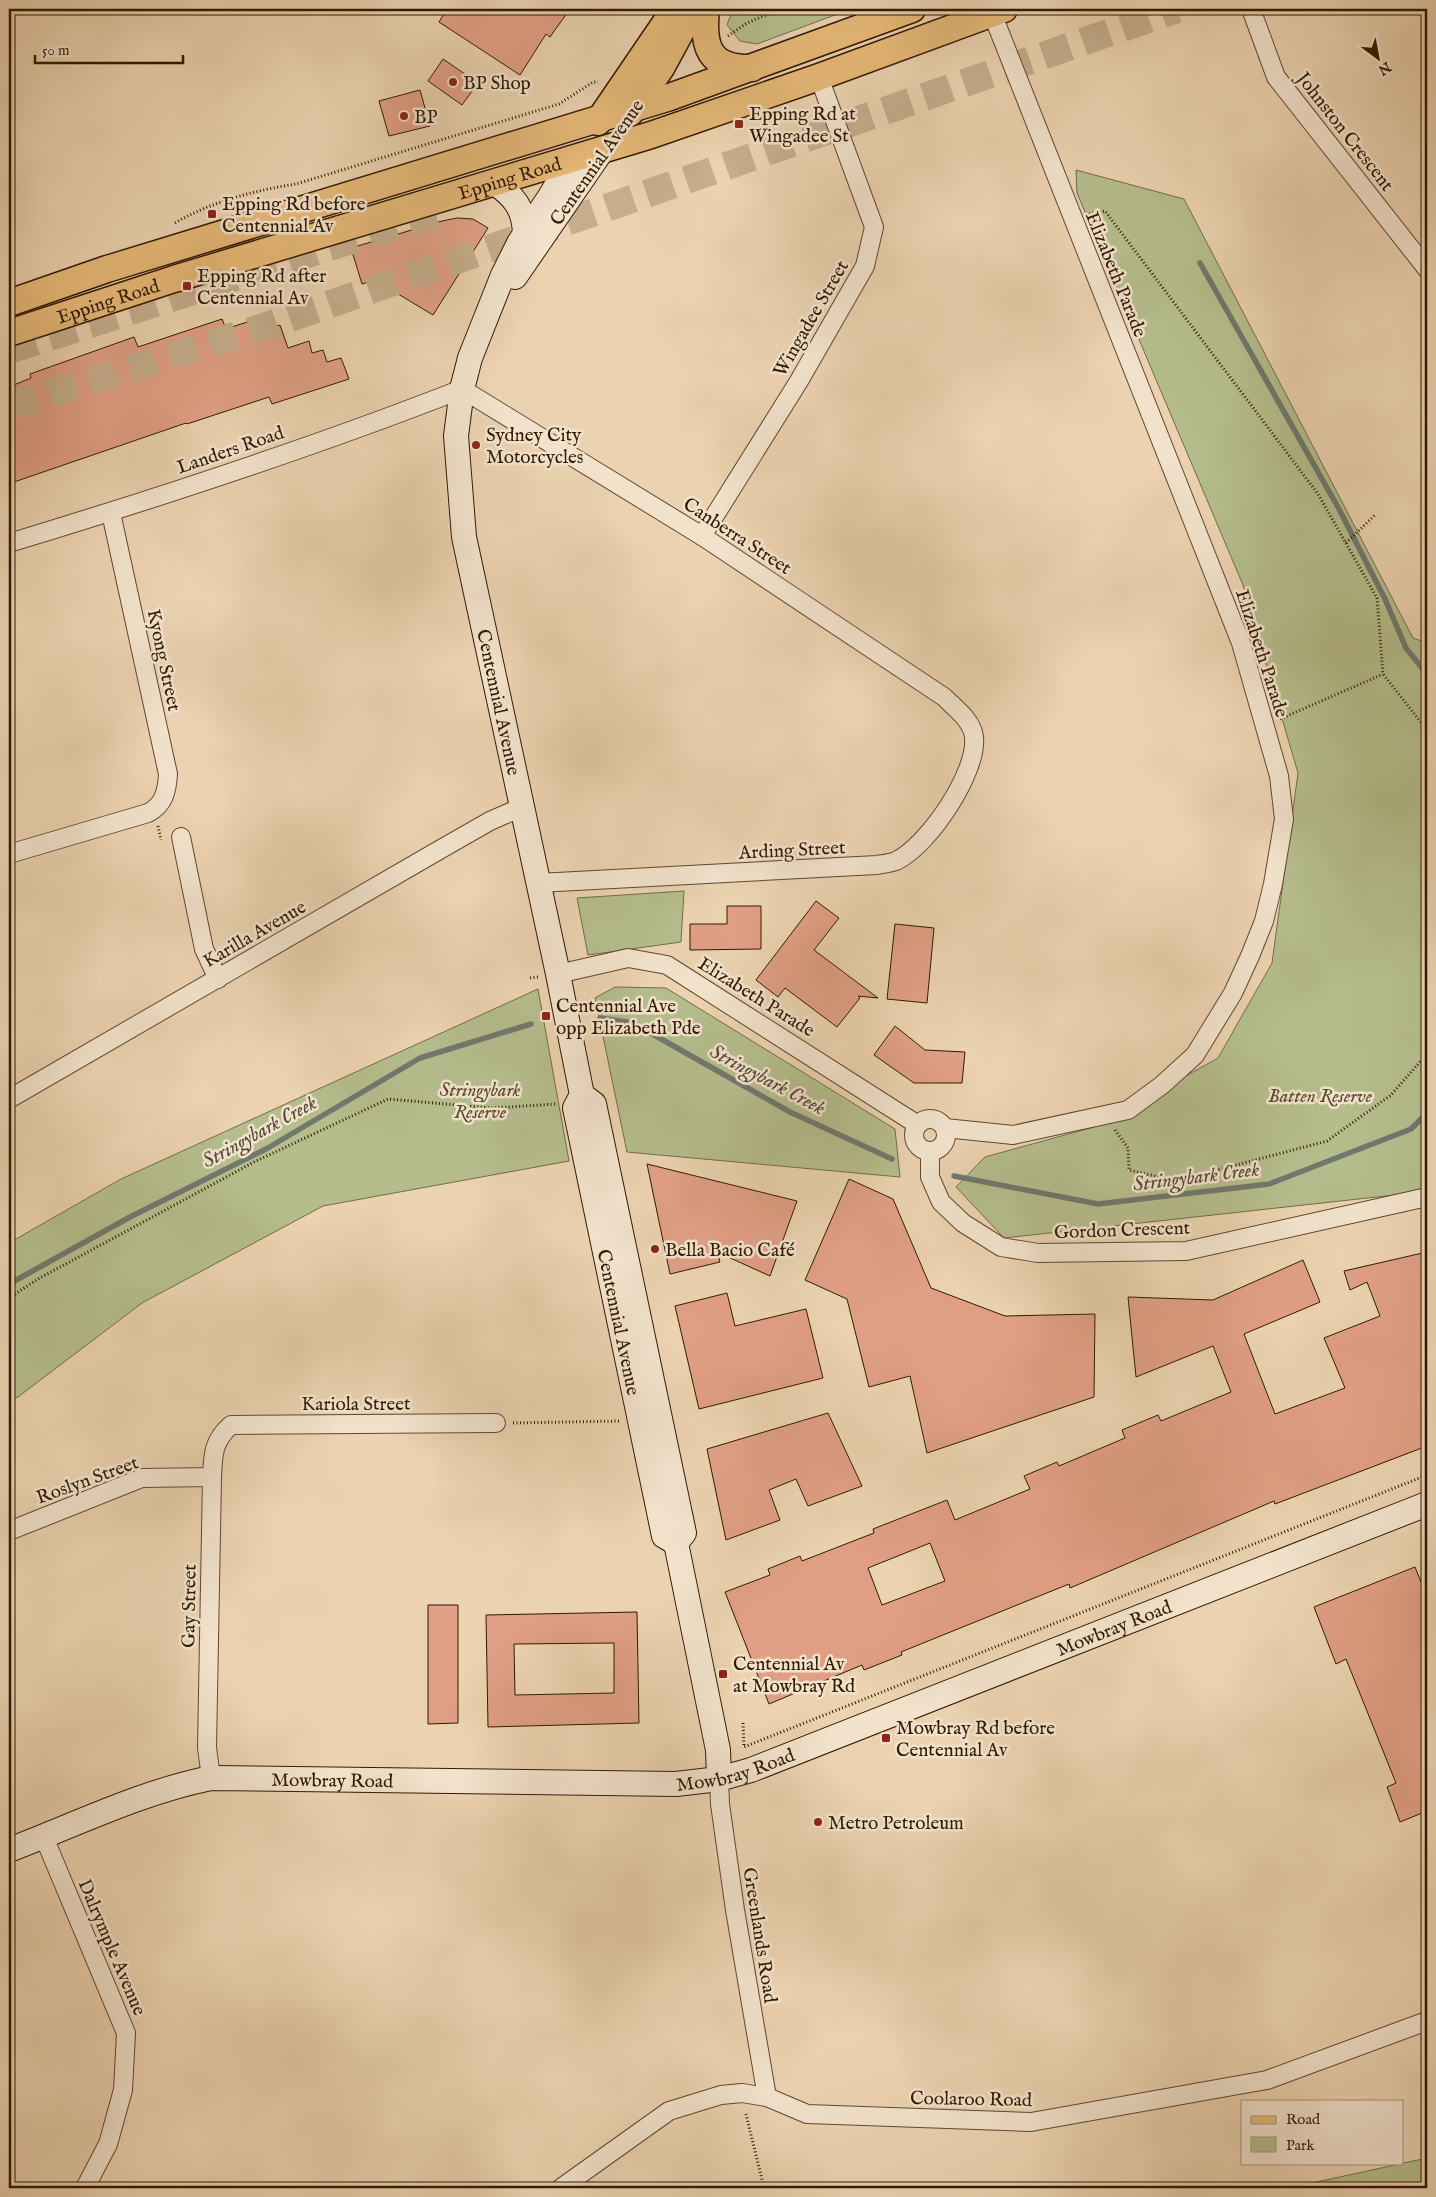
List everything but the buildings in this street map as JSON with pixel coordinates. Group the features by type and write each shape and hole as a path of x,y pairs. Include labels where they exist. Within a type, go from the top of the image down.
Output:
{"main road":[{"name":"Centennial Avenue","path":"675,9 572,158 525,234 503,275 470,358 462,389 456,436 464,537 558,974 578,1102 664,1536 676,1543 718,1750 719,1779"},
{"name":"Centennial Avenue","path":"490,310 526,263 603,149 661,68 693,9"},
{"path":"706,9 705,41 712,55 730,67 752,68"},
{"name":"Epping Road","path":"9,303 108,269 635,106 667,98 912,9"},
{"name":"Epping Road","path":"9,333 174,279 495,183 715,114 998,11"},
{"path":"495,183 512,196 519,205 523,216 525,234"},
{"name":"Centennial Avenue","path":"578,1102 594,1104 684,1533 676,1543"},
{"name":"Mowbray Road","path":"9,1850 151,1794 180,1784 211,1778 676,1784 719,1779 751,1770 862,1728 1427,1504"}],"street":[{"name":"Johnston Crescent","path":"1251,9 1276,77 1427,269"},
{"name":"Elizabeth Parade","path":"945,1128 1013,1135 1128,1110 1162,1085 1195,1055 1233,993 1264,921 1273,884 1284,819 1279,776 1241,643 1072,216 998,11"},
{"name":"Wingadee Street","path":"702,536 799,381 865,266 874,227 819,77"},
{"name":"Canberra Street","path":"462,389 702,536 944,697 969,723 974,736"},
{"name":"Landers Road","path":"9,543 111,512 393,416 462,389"},
{"name":"Kyong Street","path":"9,854 152,811 162,801 168,785 168,774 111,512"},
{"name":"Arding Street","path":"538,883 877,866 896,861 932,830 960,786 972,758 974,736"},
{"name":"Karilla Avenue","path":"9,1099 490,821 522,807"},
{"path":"180,837 204,949 218,979"},
{"name":"Elizabeth Parade","path":"558,974 628,958 667,965 918,1124"},
{"path":"932,1119 940,1122 945,1128 944,1144 930,1151 921,1148 915,1141 914,1133 918,1124 924,1120 932,1119"},
{"name":"Gordon Crescent","path":"930,1151 930,1176 941,1202 963,1224 1001,1247 1038,1253 1186,1251 1427,1197"},
{"name":"Kariola Street","path":"220,1435 231,1425 496,1423"},
{"name":"Gay Street","path":"211,1778 207,1748 212,1477 213,1454 220,1435"},
{"name":"Roslyn Street","path":"9,1531 142,1478 212,1477"},
{"name":"Greenlands Road","path":"719,1779 720,1804 735,1910 766,2097"},
{"name":"Dalrymple Avenue","path":"44,1837 126,2033 123,2090 108,2144 85,2188"},
{"name":"Coolaroo Road","path":"562,2188 669,2111 721,2096 742,2093 766,2097 808,2114 1031,2122 1267,2080 1427,2021"}],"path":[{"path":"726,38 747,23 780,9"},
{"path":"173,224 191,213 268,188 296,184 559,104 592,82"},
{"path":"1072,216 1105,211 1318,494 1377,598 1383,674 1427,730"},
{"path":"1346,543 1376,514"},
{"path":"1265,726 1383,674"},
{"path":"1104,1115 1128,1148 1129,1170 1176,1181 1327,1142 1391,1095 1427,1054"},
{"path":"9,1298 38,1279 254,1162 388,1099 492,1108 578,1102"},
{"path":"496,1423 640,1420"},
{"path":"743,1723 744,1747 1427,1475"},
{"path":"746,2114 764,2188"}],"green space":[{"path":"733,9 851,9 757,44 740,41 727,25"},
{"name":"Batten Reserve","path":"1076,170 1184,199 1413,638 1427,643 1427,1185 1413,1193 1004,1238 956,1187 985,1157 1094,1127 1218,1058 1272,963 1298,773 1243,585 1077,193"},
{"path":"684,891 681,942 588,955 577,898"},
{"path":"615,987 666,988 895,1129 900,1177 627,1152 595,998"},
{"name":"Stringybark Reserve","path":"538,989 569,1161 323,1206 142,1303 18,1397 9,1400 9,1243 121,1179"},
{"path":"1427,2158 1427,2188 1289,2188 1404,2164"}],"waterway":[{"path":"1200,263 1339,509 1385,599 1406,648 1427,674"},
{"name":"Stringybark Creek","path":"600,1018 633,1023 790,1112 892,1159"},
{"name":"Stringybark Creek","path":"9,1284 130,1217 266,1149 420,1058 531,1024"},
{"name":"Stringybark Creek","path":"954,1176 1098,1204 1269,1184 1411,1129 1427,1113"}],"tunnel":[{"path":"9,406 270,325 1177,9"},
{"path":"9,350 448,209"}],"place":[{"name":"BP Shop","path":"453,82"},
{"name":"BP","path":"404,116"},
{"name":"Epping Rd at Wingadee St","path":"739,124"},
{"name":"Epping Rd before Centennial Av","path":"212,214"},
{"name":"Epping Rd after Centennial Av","path":"187,286"},
{"name":"Sydney City Motorcycles","path":"476,445"},
{"name":"Centennial Ave opp Elizabeth Pde","path":"546,1016"},
{"name":"Bella Bacio Café","path":"655,1249"},
{"name":"Centennial Av at Mowbray Rd","path":"723,1674"},
{"name":"Mowbray Rd before Centennial Av","path":"886,1738"},
{"name":"Metro Petroleum","path":"818,1822"}]}
